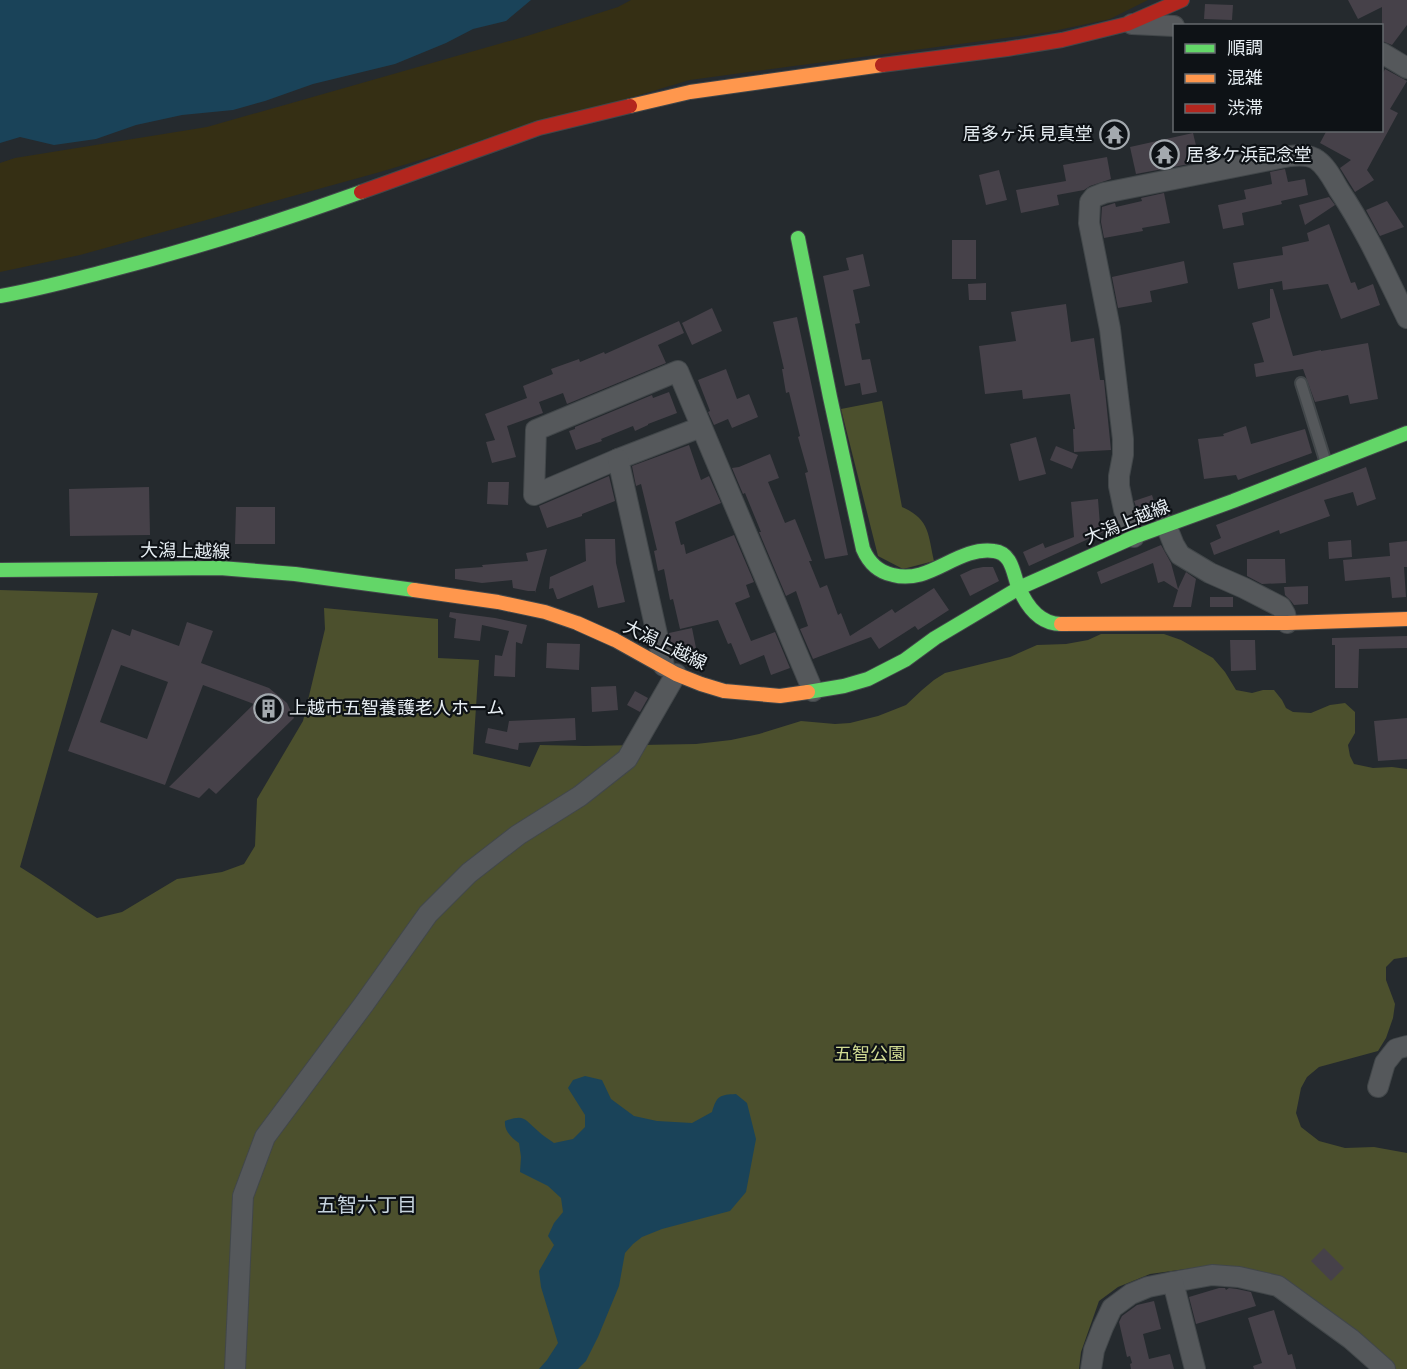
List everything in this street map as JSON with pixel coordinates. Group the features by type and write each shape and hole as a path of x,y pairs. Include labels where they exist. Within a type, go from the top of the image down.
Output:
{"street":[{"path":"0,296 26,292 169,255 322,206 539,128 690,92 1007,49 1083,36 1127,24 1182,0"},
{"path":"1127,24 1173,26"},
{"path":"1383,54 1407,68"},
{"path":"1134,537 1124,510 1119,486 1123,439 1110,329 1089,223 1090,202 1094,197 1290,156 1312,157 1325,168 1351,207 1407,318"},
{"path":"798,238 863,549 869,563 879,570 893,577 909,578 922,575 970,553 984,550 999,551 1008,557 1019,588 1041,619 1053,624 1287,623 1407,619"},
{"path":"701,427 534,495 536,430 678,371 813,691"},
{"name":"大潟上越線","path":"0,570 220,568 295,574 498,602 545,612 577,623 615,640 670,670 723,691 780,696 844,686 868,679 904,660 935,638 1019,588 1134,537 1407,433"},
{"path":"235,1369 243,1196 265,1137 428,914 469,873 518,835 580,796 627,759 670,670 618,459"},
{"path":"1167,525 1180,555 1210,573 1281,607 1287,623"},
{"path":"1378,1087 1385,1063 1396,1049 1407,1046"},
{"path":"1091,1369 1094,1350 1112,1308 1131,1294 1148,1287 1212,1275 1239,1277 1278,1286 1343,1333 1385,1369"},
{"path":"1173,1282 1195,1369"}],"lane":[{"path":"1301,383 1326,464"}],"green space":[{"path":"882,401 902,507 923,523 929,536 934,561 903,569 878,556 841,409"},
{"name":"五智公園","path":"0,590 98,593 20,867 97,918 122,912 177,879 222,872 244,864 255,846 257,799 303,721 325,629 324,608 438,619 438,658 479,660 473,754 530,767 540,745 696,744 759,734 801,721 850,723 878,716 906,705 945,673 1010,657 1037,645 1066,644 1088,640 1101,634 1164,634 1181,640 1213,658 1236,690 1252,693 1274,690 1286,708 1293,712 1311,713 1330,705 1345,703 1355,712 1355,733 1348,745 1354,764 1373,768 1407,769 1407,957 1394,959 1386,967 1386,980 1395,1004 1386,1038 1378,1051 1319,1067 1307,1077 1301,1088 1296,1113 1301,1127 1319,1141 1345,1148 1374,1147 1407,1153 1407,1369 1396,1369 1358,1335 1303,1292 1286,1282 1236,1270 1200,1267 1150,1274 1118,1287 1099,1301 1081,1352 1079,1369 0,1369"}],"sand":[{"path":"631,0 1148,0 1110,19 1049,32 690,80 380,172 80,255 0,272 0,163 15,158 207,127 527,36 618,7"}],"water":[{"path":"0,0 531,0 506,21 473,29 395,64 313,84 233,110 182,115 136,125 96,139 54,145 20,137 0,143"},
{"path":"585,1076 602,1080 611,1099 634,1116 657,1121 692,1123 712,1112 720,1097 736,1094 747,1103 756,1139 746,1192 730,1211 662,1229 642,1237 633,1244 625,1253 619,1286 586,1361 578,1369 539,1369 558,1343 541,1287 539,1271 554,1245 548,1236 554,1223 563,1212 561,1198 548,1186 520,1172 519,1143 507,1131 505,1121 524,1119 554,1143 573,1139 585,1127 585,1115 568,1088 573,1080"}],"building":[{"path":"1348,0 1407,0 1407,25 1392,45 1383,41 1382,7 1358,19"},
{"path":"1205,4 1233,5 1232,20 1204,19"},
{"path":"1385,69 1407,81 1390,109 1398,113 1367,170 1374,180 1355,192 1340,168 1351,160 1320,143 1326,132 1383,132 1383,73"},
{"name":"居多ケ浜記念堂","path":"1193,133 1200,162 1136,174 1130,147"},
{"path":"1107,157 1111,179 1084,190 1057,195 1059,205 1021,213 1016,190 1066,181 1063,165"},
{"path":"1285,169 1288,182 1305,179 1308,195 1281,201 1282,204 1242,213 1244,225 1223,229 1218,205 1246,199 1244,190 1272,184 1270,172"},
{"path":"999,170 1007,200 986,205 979,175"},
{"path":"1164,193 1170,223 1142,228 1143,231 1104,238 1101,222 1102,207 1115,203 1116,207"},
{"path":"1329,197 1335,205 1305,225 1299,205"},
{"path":"1387,201 1404,227 1380,236 1366,210"},
{"path":"1329,224 1351,283 1355,282 1358,290 1373,284 1380,305 1341,319 1328,284 1283,290 1282,281 1238,289 1233,263 1283,255 1282,247 1309,241 1307,233"},
{"path":"952,240 976,240 976,279 952,279"},
{"path":"863,254 870,286 853,290 860,323 855,324 862,360 870,359 877,392 862,395 860,383 845,386 823,276 849,270 846,258"},
{"path":"1184,261 1188,283 1150,291 1152,302 1118,308 1112,277"},
{"path":"986,283 986,300 969,300 968,284"},
{"path":"1270,289 1273,289 1293,356 1368,343 1378,399 1350,404 1348,395 1315,402 1303,369 1256,377 1254,364 1264,362 1252,323 1270,318"},
{"path":"1066,304 1071,342 1094,338 1100,380 1104,380 1111,450 1074,452 1073,429 1075,429 1070,394 1023,399 1022,390 985,394 979,346 1016,341 1011,312"},
{"path":"712,308 722,331 692,345 682,323"},
{"path":"797,317 848,555 825,559 805,473 808,472 798,437 800,436 789,392 786,393 782,369 784,369 773,322"},
{"path":"679,321 684,333 658,345 666,363 567,404 563,393 539,402 543,413 507,426 516,457 492,463 486,442 495,440 485,414 527,398 523,386 553,374 551,369 579,359 580,362 604,352 605,354"},
{"path":"726,369 737,399 749,394 758,417 732,428 728,419 714,425 698,380"},
{"path":"669,392 677,413 635,431 633,426 576,450 569,431 575,427 652,395 653,398"},
{"path":"1246,426 1251,444 1305,429 1312,453 1238,480 1236,475 1204,479 1198,439 1224,436 1223,434"},
{"path":"1036,437 1046,474 1019,481 1010,444"},
{"path":"689,445 701,480 709,476 721,503 675,522 681,545 684,544 686,554 734,535 754,582 746,585 750,597 735,603 751,641 775,632 790,668 771,675 764,655 740,665 718,620 680,629 673,599 670,600 664,569 658,571 654,551 657,550 641,484 636,486 632,466"},
{"path":"1056,446 1078,455 1072,469 1050,460"},
{"path":"770,454 779,478 768,482 785,523 795,519 820,588 827,585 838,615 841,613 850,636 892,609 895,613 934,588 949,610 918,630 915,626 879,649 871,637 813,659 800,629 808,626 796,591 786,596 745,493 743,494 732,468"},
{"path":"1366,467 1376,499 1357,506 1353,492 1324,500 1330,516 1280,534 1279,530 1214,555 1210,543 1221,538 1216,525"},
{"path":"609,476 615,501 547,528 539,506"},
{"path":"488,482 509,482 508,505 487,504"},
{"path":"149,487 150,535 70,536 69,489"},
{"path":"1152,495 1157,511 1140,517 1134,501"},
{"path":"1098,499 1100,525 1114,518 1117,526 1029,566 1023,552 1043,543 1045,548 1074,537 1071,502"},
{"path":"236,507 275,507 275,544 235,544"},
{"path":"585,539 615,539 616,563 625,602 598,608 593,585 559,599 553,588 549,589 550,577 586,561"},
{"path":"1351,540 1352,557 1329,559 1328,542"},
{"path":"1407,541 1407,567 1404,567 1406,597 1392,598 1390,577 1345,581 1343,560 1390,556 1389,543"},
{"path":"1161,545 1171,563 1178,589 1186,572 1196,579 1191,607 1173,607 1178,590 1164,581 1158,583 1153,563 1101,584 1097,572"},
{"path":"547,549 535,593 535,591 513,588 512,580 482,583 455,579 455,569 528,561 526,553"},
{"path":"1247,559 1285,559 1286,583 1262,584 1247,576"},
{"path":"983,567 993,567 999,581 970,596 960,575"},
{"path":"1308,586 1308,604 1294,605 1285,595 1284,587"},
{"path":"1210,597 1233,597 1233,607 1210,607"},
{"path":"450,612 527,625 522,644 516,642 515,677 494,676 495,655 502,656 509,631 482,625 480,641 454,638 456,619 449,617"},
{"name":"上越市五智養護老人ホーム","path":"187,622 213,631 201,663 269,688 287,703 294,718 216,794 209,788 199,798 169,787 254,704 203,685 165,785 68,751 112,629 130,636 132,629 179,646","holes":["121,665 168,682 147,739 100,722"]},
{"path":"692,628 696,648 673,653 669,633"},
{"path":"1407,636 1407,648 1359,649 1358,688 1335,688 1335,645 1332,645 1332,638"},
{"path":"1230,640 1255,640 1256,670 1231,671"},
{"path":"547,643 580,644 579,670 546,668"},
{"path":"616,686 618,710 592,712 591,687"},
{"path":"635,691 648,698 640,712 627,705"},
{"path":"575,718 576,740 519,743 518,750 485,743 488,728 507,732 509,721"},
{"path":"1407,718 1407,759 1378,761 1374,721"},
{"path":"1324,1248 1344,1268 1331,1281 1311,1261"},
{"path":"1219,1288 1251,1292 1256,1306 1196,1324 1189,1297"},
{"path":"1154,1301 1161,1329 1143,1334 1149,1359 1170,1354 1174,1369 1131,1369 1130,1364 1132,1363 1130,1356 1127,1357 1119,1322 1122,1316 1137,1305"},
{"path":"1274,1310 1288,1355 1292,1354 1296,1369 1254,1369 1253,1366 1262,1363 1248,1318"}],"traffic: fast":[{"path":"0,296 54,285 171,254 361,192"},
{"path":"798,238 863,549 868,559 883,572 906,577 919,575 968,554 981,551 1000,553 1005,555 1011,564 1018,586 1034,612 1046,621 1061,624"},
{"path":"808,692 868,679 905,660 935,638 1019,588 1134,537 1407,433"},
{"path":"0,570 220,568 295,574 414,590"}],"traffic: slow":[{"path":"630,106 690,92 882,65"},
{"path":"414,590 498,602 545,612 615,640 676,674 724,691 780,696 808,692"},
{"path":"1061,624 1287,623 1407,619"}],"traffic: jam":[{"path":"882,65 1062,40 1127,24 1182,0"},
{"path":"361,192 539,128 630,106"}],"place":[{"name":"居多ヶ浜 見真堂","path":"1114,134"},
{"name":"居多ケ浜記念堂","path":"1165,155"},
{"name":"上越市五智養護老人ホーム","path":"268,708"}],"district":[{"name":"五智六丁目","path":"367,1205"}]}
